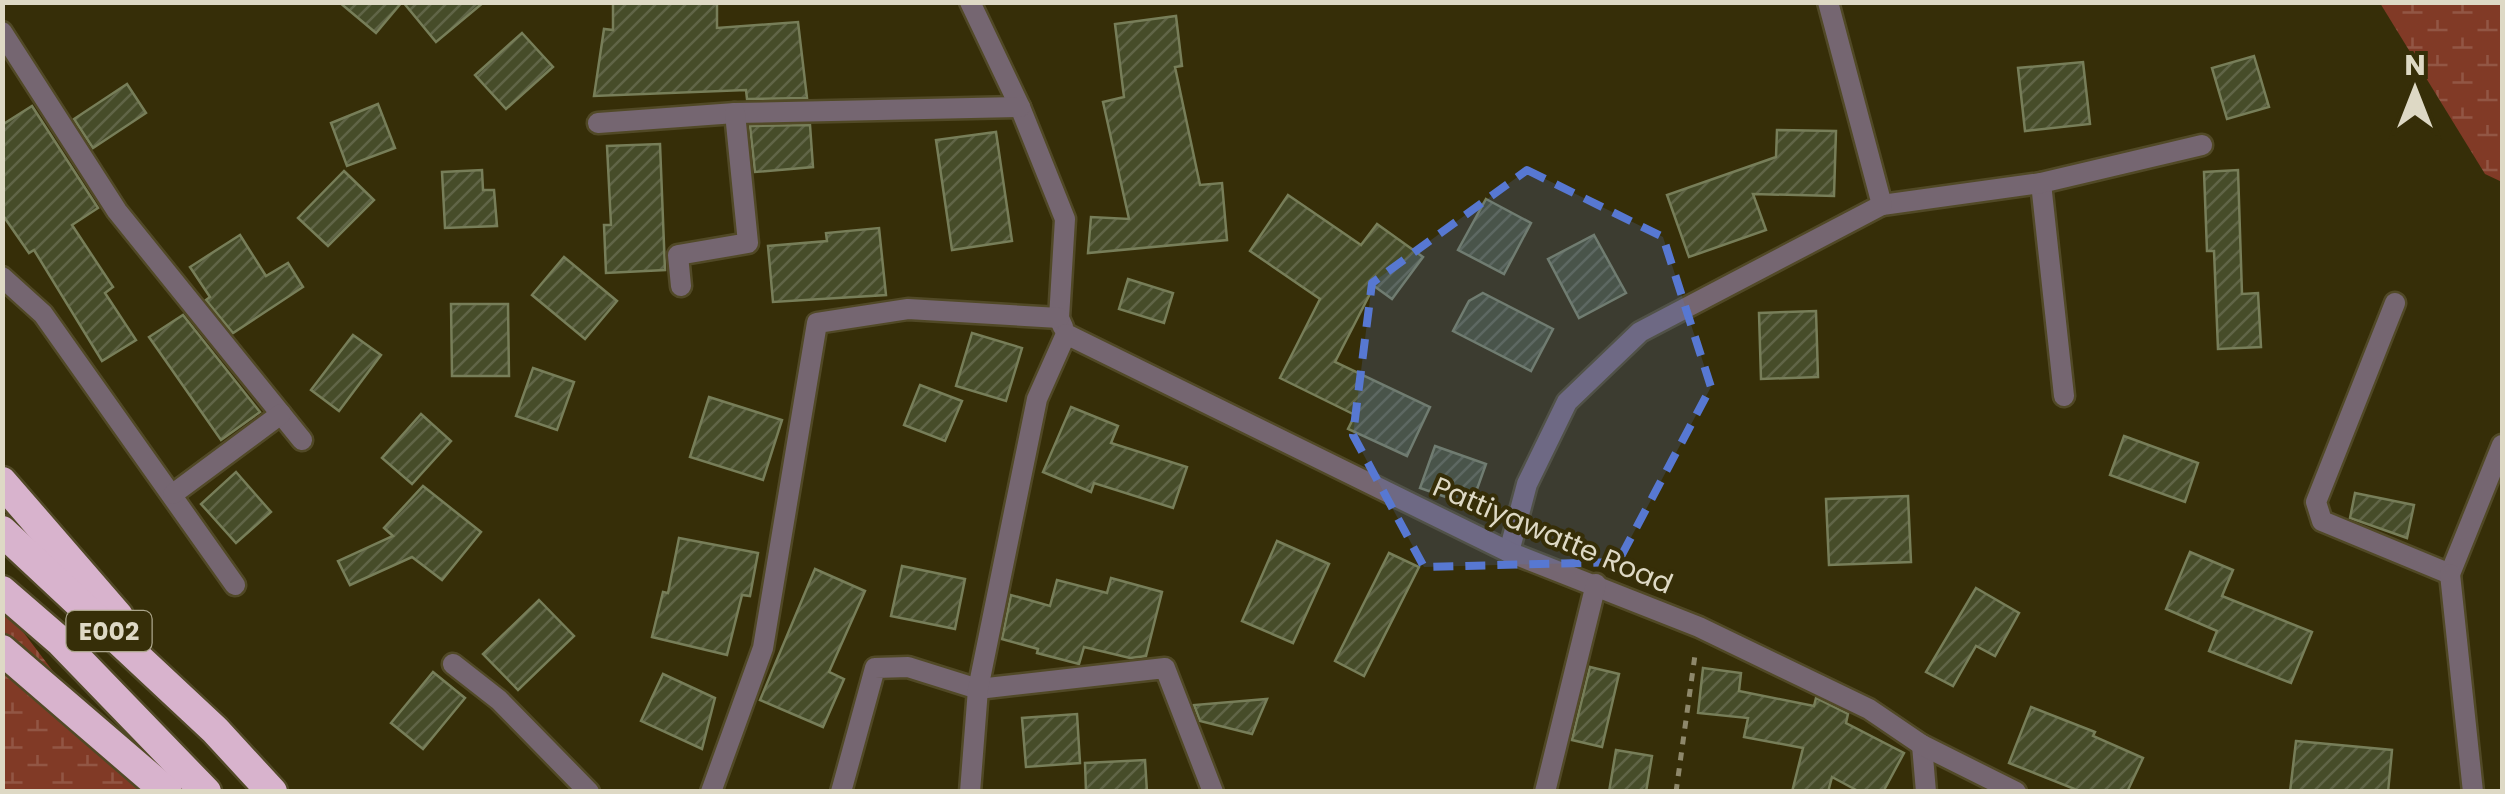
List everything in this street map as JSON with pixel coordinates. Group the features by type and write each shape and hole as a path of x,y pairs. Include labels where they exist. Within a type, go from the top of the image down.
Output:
{"highway":[{"path":"2,482 216,730"},
{"name":"E002","path":"2,532 216,730 272,792"},
{"name":"E002","path":"2,591 61,642 206,792"},
{"path":"2,650 167,792"}],"street":[{"path":"970,2 1020,107 1066,219 1062,326 1037,398 978,690 970,792"},
{"path":"1828,2 1882,206"},
{"path":"2,32 117,210 302,440"},
{"path":"598,123 735,113 1020,107"},
{"path":"681,286 678,255 748,243 735,113"},
{"path":"1509,552 1526,484 1567,402 1640,332 1882,206 2042,184 2202,145"},
{"path":"2042,184 2064,396"},
{"path":"2,277 43,314 236,585"},
{"path":"2395,303 2316,502 2322,521 2450,574"},
{"path":"712,792 762,648 817,323 908,309 1062,326"},
{"name":"Pattiyawatte Road","path":"1062,326 1509,552 1699,627 1869,709 1922,745 2016,792"},
{"path":"173,494 282,414"},
{"path":"2473,792 2450,574 2502,445"},
{"path":"1546,792 1596,584"},
{"path":"454,664 499,700 589,792"},
{"path":"842,792 874,668 908,668 978,690 1165,668 1214,792"},
{"path":"1922,745 1926,792"}],"path":[{"path":"1676,792 1699,627"}],"highlighted area":[{"path":"1527,170 1663,237 1711,387 1618,562 1424,567 1353,435 1372,283"}],"green space":[{"path":"2380,3 2502,3 2502,182 2485,174"},
{"path":"2,604 96,728 151,791 3,791"}],"building":[{"path":"339,2 402,2 376,33"},
{"path":"403,2 484,2 436,42"},
{"path":"613,2 717,2 717,28 798,22 807,98 747,99 746,90 594,96 604,29 613,30"},
{"path":"1176,16 1182,66 1175,67 1200,185 1222,183 1227,240 1088,253 1091,217 1129,219 1103,102 1124,97 1115,24"},
{"path":"522,33 553,67 506,109 475,75"},
{"path":"2254,56 2269,107 2227,119 2212,68"},
{"path":"2083,62 2090,124 2025,131 2018,68"},
{"path":"127,84 146,113 93,148 74,119"},
{"path":"378,104 395,148 347,166 331,123"},
{"path":"32,106 98,208 72,225 113,287 105,293 136,340 102,361 34,250 29,253 2,214 2,125"},
{"path":"810,125 813,167 755,172 750,126"},
{"path":"1777,130 1836,131 1834,196 1753,194 1766,230 1689,257 1667,195 1776,157"},
{"path":"996,132 1012,241 952,250 936,140"},
{"path":"660,144 665,270 606,273 604,225 611,225 607,146"},
{"path":"482,170 483,190 494,190 497,226 445,228 442,172"},
{"path":"2238,170 2242,294 2258,293 2261,347 2218,349 2214,251 2207,251 2204,172"},
{"path":"344,171 374,200 328,246 298,218"},
{"path":"1288,195 1361,245 1377,224 1423,257 1392,299 1374,286 1335,362 1430,407 1407,456 1348,429 1355,415 1280,378 1320,299 1250,251"},
{"path":"1486,199 1531,223 1504,274 1458,250"},
{"path":"879,228 886,295 773,302 768,246 827,241 826,233"},
{"path":"240,235 266,276 288,263 303,287 233,333 206,300 210,297 190,267"},
{"path":"1594,235 1626,293 1579,318 1548,259"},
{"path":"564,257 617,301 585,339 532,295"},
{"path":"1128,279 1173,293 1164,323 1119,309"},
{"path":"1483,293 1553,329 1531,371 1453,331 1469,301"},
{"path":"451,304 508,304 509,376 452,376"},
{"path":"1816,311 1818,377 1761,379 1759,313"},
{"path":"183,315 260,412 221,440 149,337"},
{"path":"972,333 1022,348 1006,401 956,386"},
{"path":"353,335 381,355 339,411 311,390"},
{"path":"533,368 574,382 557,430 516,416"},
{"path":"920,385 962,401 945,441 904,425"},
{"path":"709,397 782,420 763,480 690,457"},
{"path":"1071,407 1118,426 1111,443 1187,467 1173,508 1094,483 1091,492 1043,472"},
{"path":"421,414 451,441 412,484 382,458"},
{"path":"2124,436 2198,463 2185,502 2110,475"},
{"path":"1435,446 1486,464 1471,506 1420,488"},
{"path":"236,472 271,512 236,543 201,504"},
{"path":"423,486 481,532 442,580 412,557 350,585 338,561 393,536 384,528"},
{"path":"2355,493 2414,505 2407,538 2350,518"},
{"path":"1908,496 1911,562 1829,565 1826,499"},
{"path":"679,538 758,553 750,596 742,595 727,655 652,637 663,592 668,593"},
{"path":"1277,541 1329,564 1293,643 1242,621"},
{"path":"2190,552 2233,570 2222,596 2312,632 2291,683 2209,651 2217,631 2166,609"},
{"path":"1389,553 1419,567 1364,676 1335,661"},
{"path":"902,566 965,579 955,629 891,616"},
{"path":"815,569 865,591 829,672 844,679 823,727 760,700"},
{"path":"1111,578 1162,592 1146,656 1130,658 1084,647 1079,664 1002,639 1011,595 1050,606 1057,580 1107,593"},
{"path":"1976,588 2019,613 1995,656 1976,646 1953,686 1926,672"},
{"path":"539,600 574,636 518,690 483,654"},
{"path":"1590,667 1619,674 1602,747 1572,740"},
{"path":"1703,668 1741,673 1739,691 1814,706 1816,698 1848,714 1846,723 1904,753 1883,792 1860,792 1832,777 1828,792 1792,792 1803,748 1744,737 1748,718 1698,713"},
{"path":"433,672 465,698 423,749 391,723"},
{"path":"663,674 715,698 702,749 641,721"},
{"path":"1267,699 1252,734 1200,721 1194,705"},
{"path":"2031,707 2095,732 2093,736 2143,758 2127,792 2082,792 2009,763"},
{"path":"1077,714 1080,763 1026,767 1022,718"},
{"path":"2296,741 2392,750 2388,792 2290,792"},
{"path":"1616,750 1652,756 1646,792 1609,792"},
{"path":"1145,760 1147,792 1086,792 1085,763"}]}
